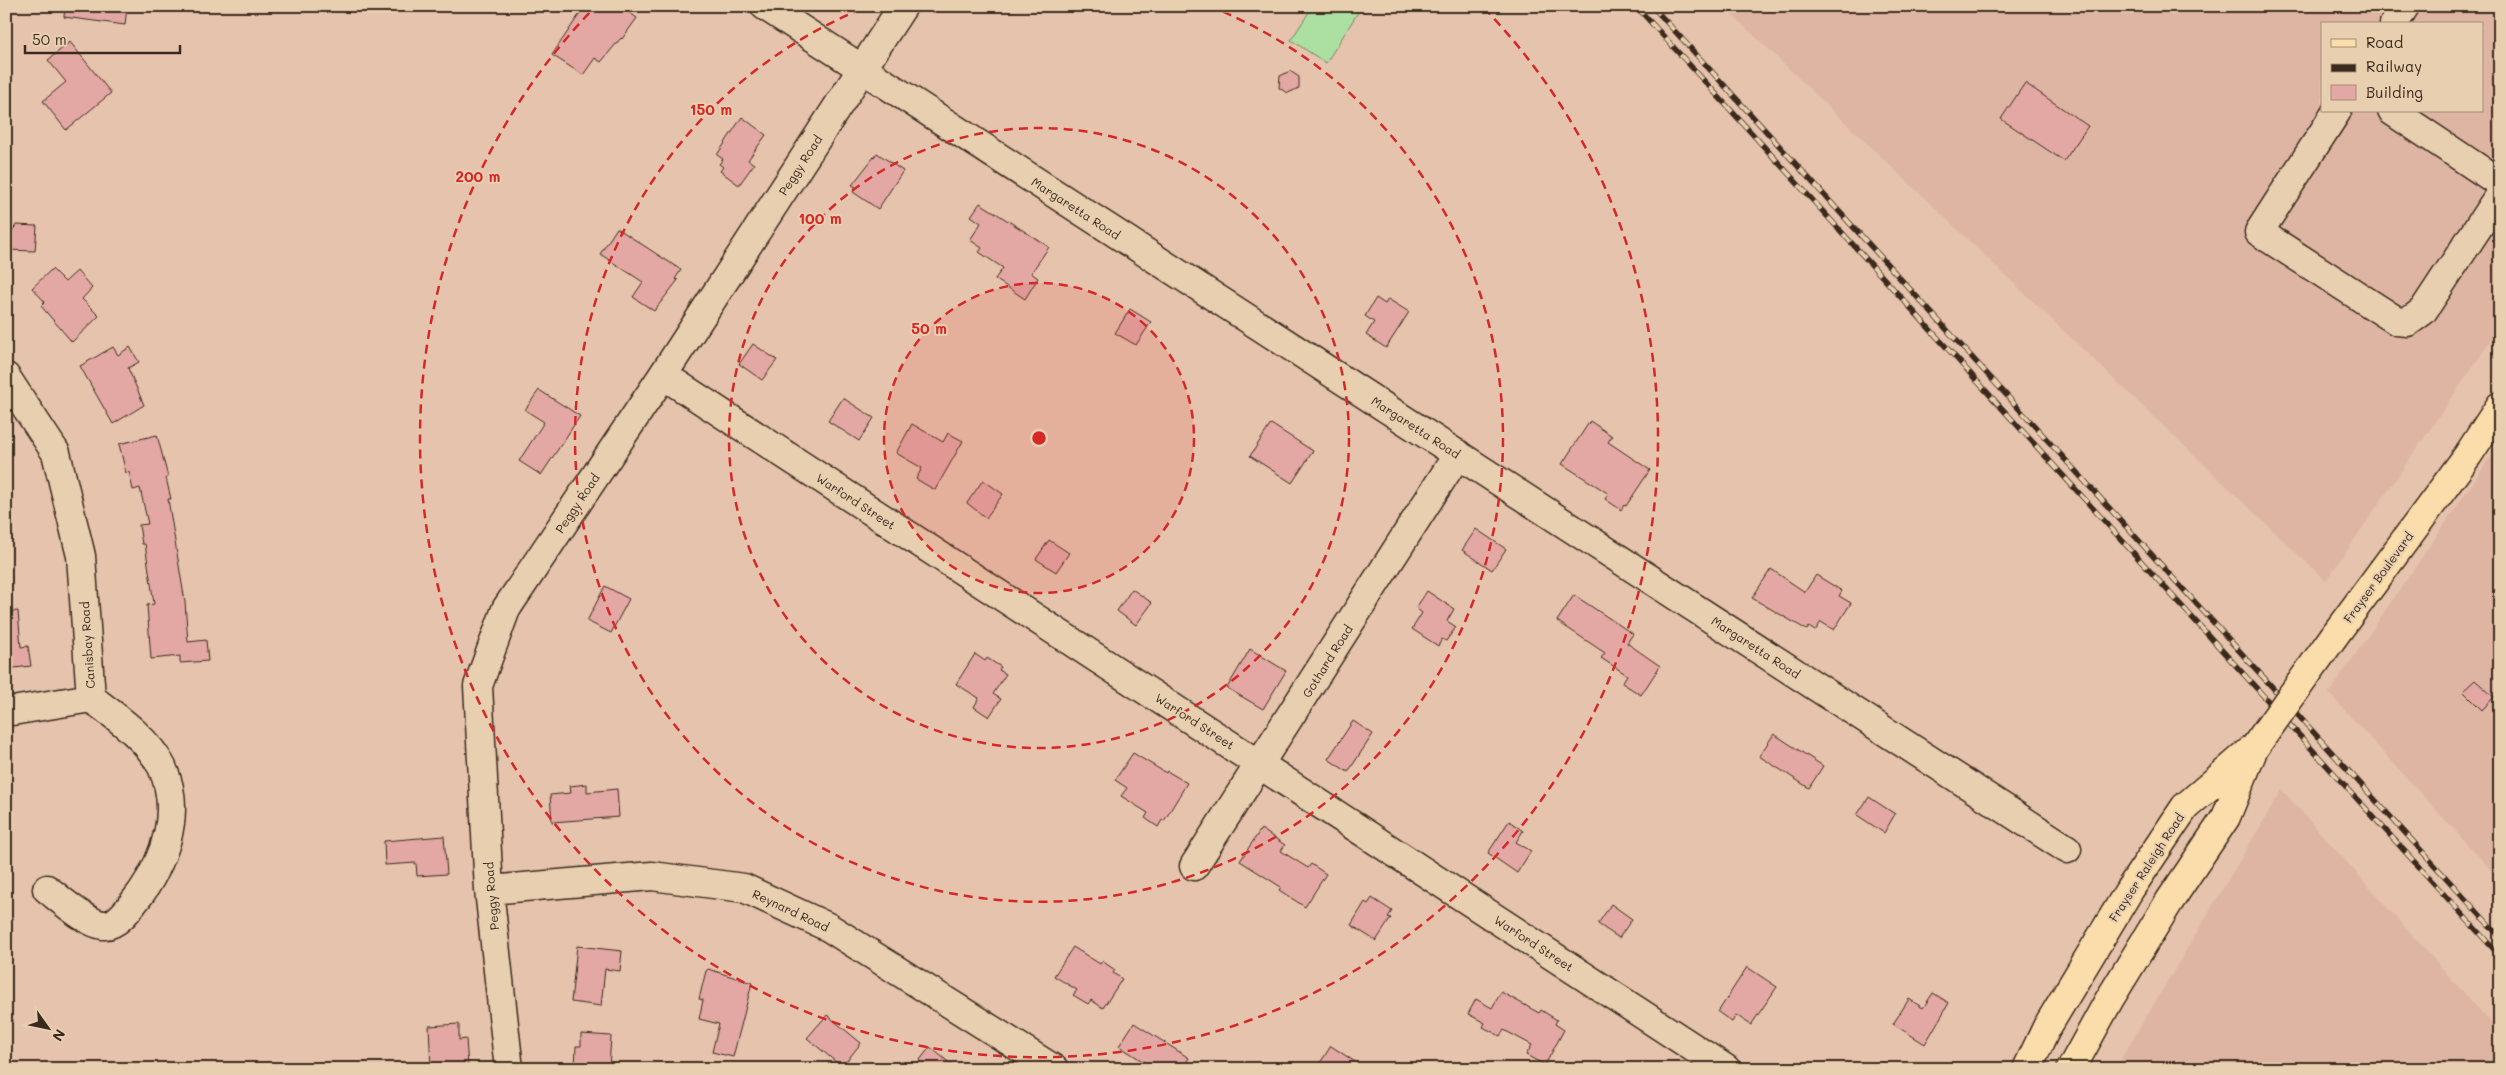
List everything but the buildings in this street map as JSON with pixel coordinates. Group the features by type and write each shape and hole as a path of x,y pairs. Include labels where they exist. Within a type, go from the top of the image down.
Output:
{"main road":[{"name":"Frayser Boulevard","path":"2255,747 2334,636 2468,455 2500,406"},
{"name":"Frayser Raleigh Road","path":"2027,1069 2047,1027 2120,905 2185,807 2255,747"},
{"path":"2071,1069 2114,992 2169,902 2226,817 2255,747"}],"street":[{"name":"Margaretta Road","path":"765,6 2067,849"},
{"name":"Peggy Road","path":"509,1069 489,890 478,686 506,609 663,376 903,6"},
{"path":"2395,22 2406,6"},
{"path":"2336,112 2259,232 2397,322 2408,322 2423,311 2500,194"},
{"path":"2394,112 2500,183"},
{"name":"Warford Street","path":"663,376 1261,764 1726,1069"},
{"name":"Canisbay Road","path":"6,377 56,453 80,556 91,698 119,719 145,743 162,767 169,795 170,825 162,856 152,876 125,913 114,922 107,925 100,924 81,914 47,890"},
{"name":"Gothard Road","path":"1194,866 1458,454"},
{"path":"6,712 91,698"},
{"name":"Reynard Road","path":"489,890 652,876 744,888 828,927 1054,1069"}],"shaded area":[{"path":"1723,6 2500,6 2500,327 2326,581"},
{"path":"2500,443 2500,880 2329,693"},
{"path":"2282,790 2500,1033 2500,1069 2115,1069"}],"green space":[{"path":"1313,6 1362,6 1326,63 1291,40"}],"railway":[{"path":"1636,6 2500,956"},
{"path":"1652,6 2500,937"}]}
